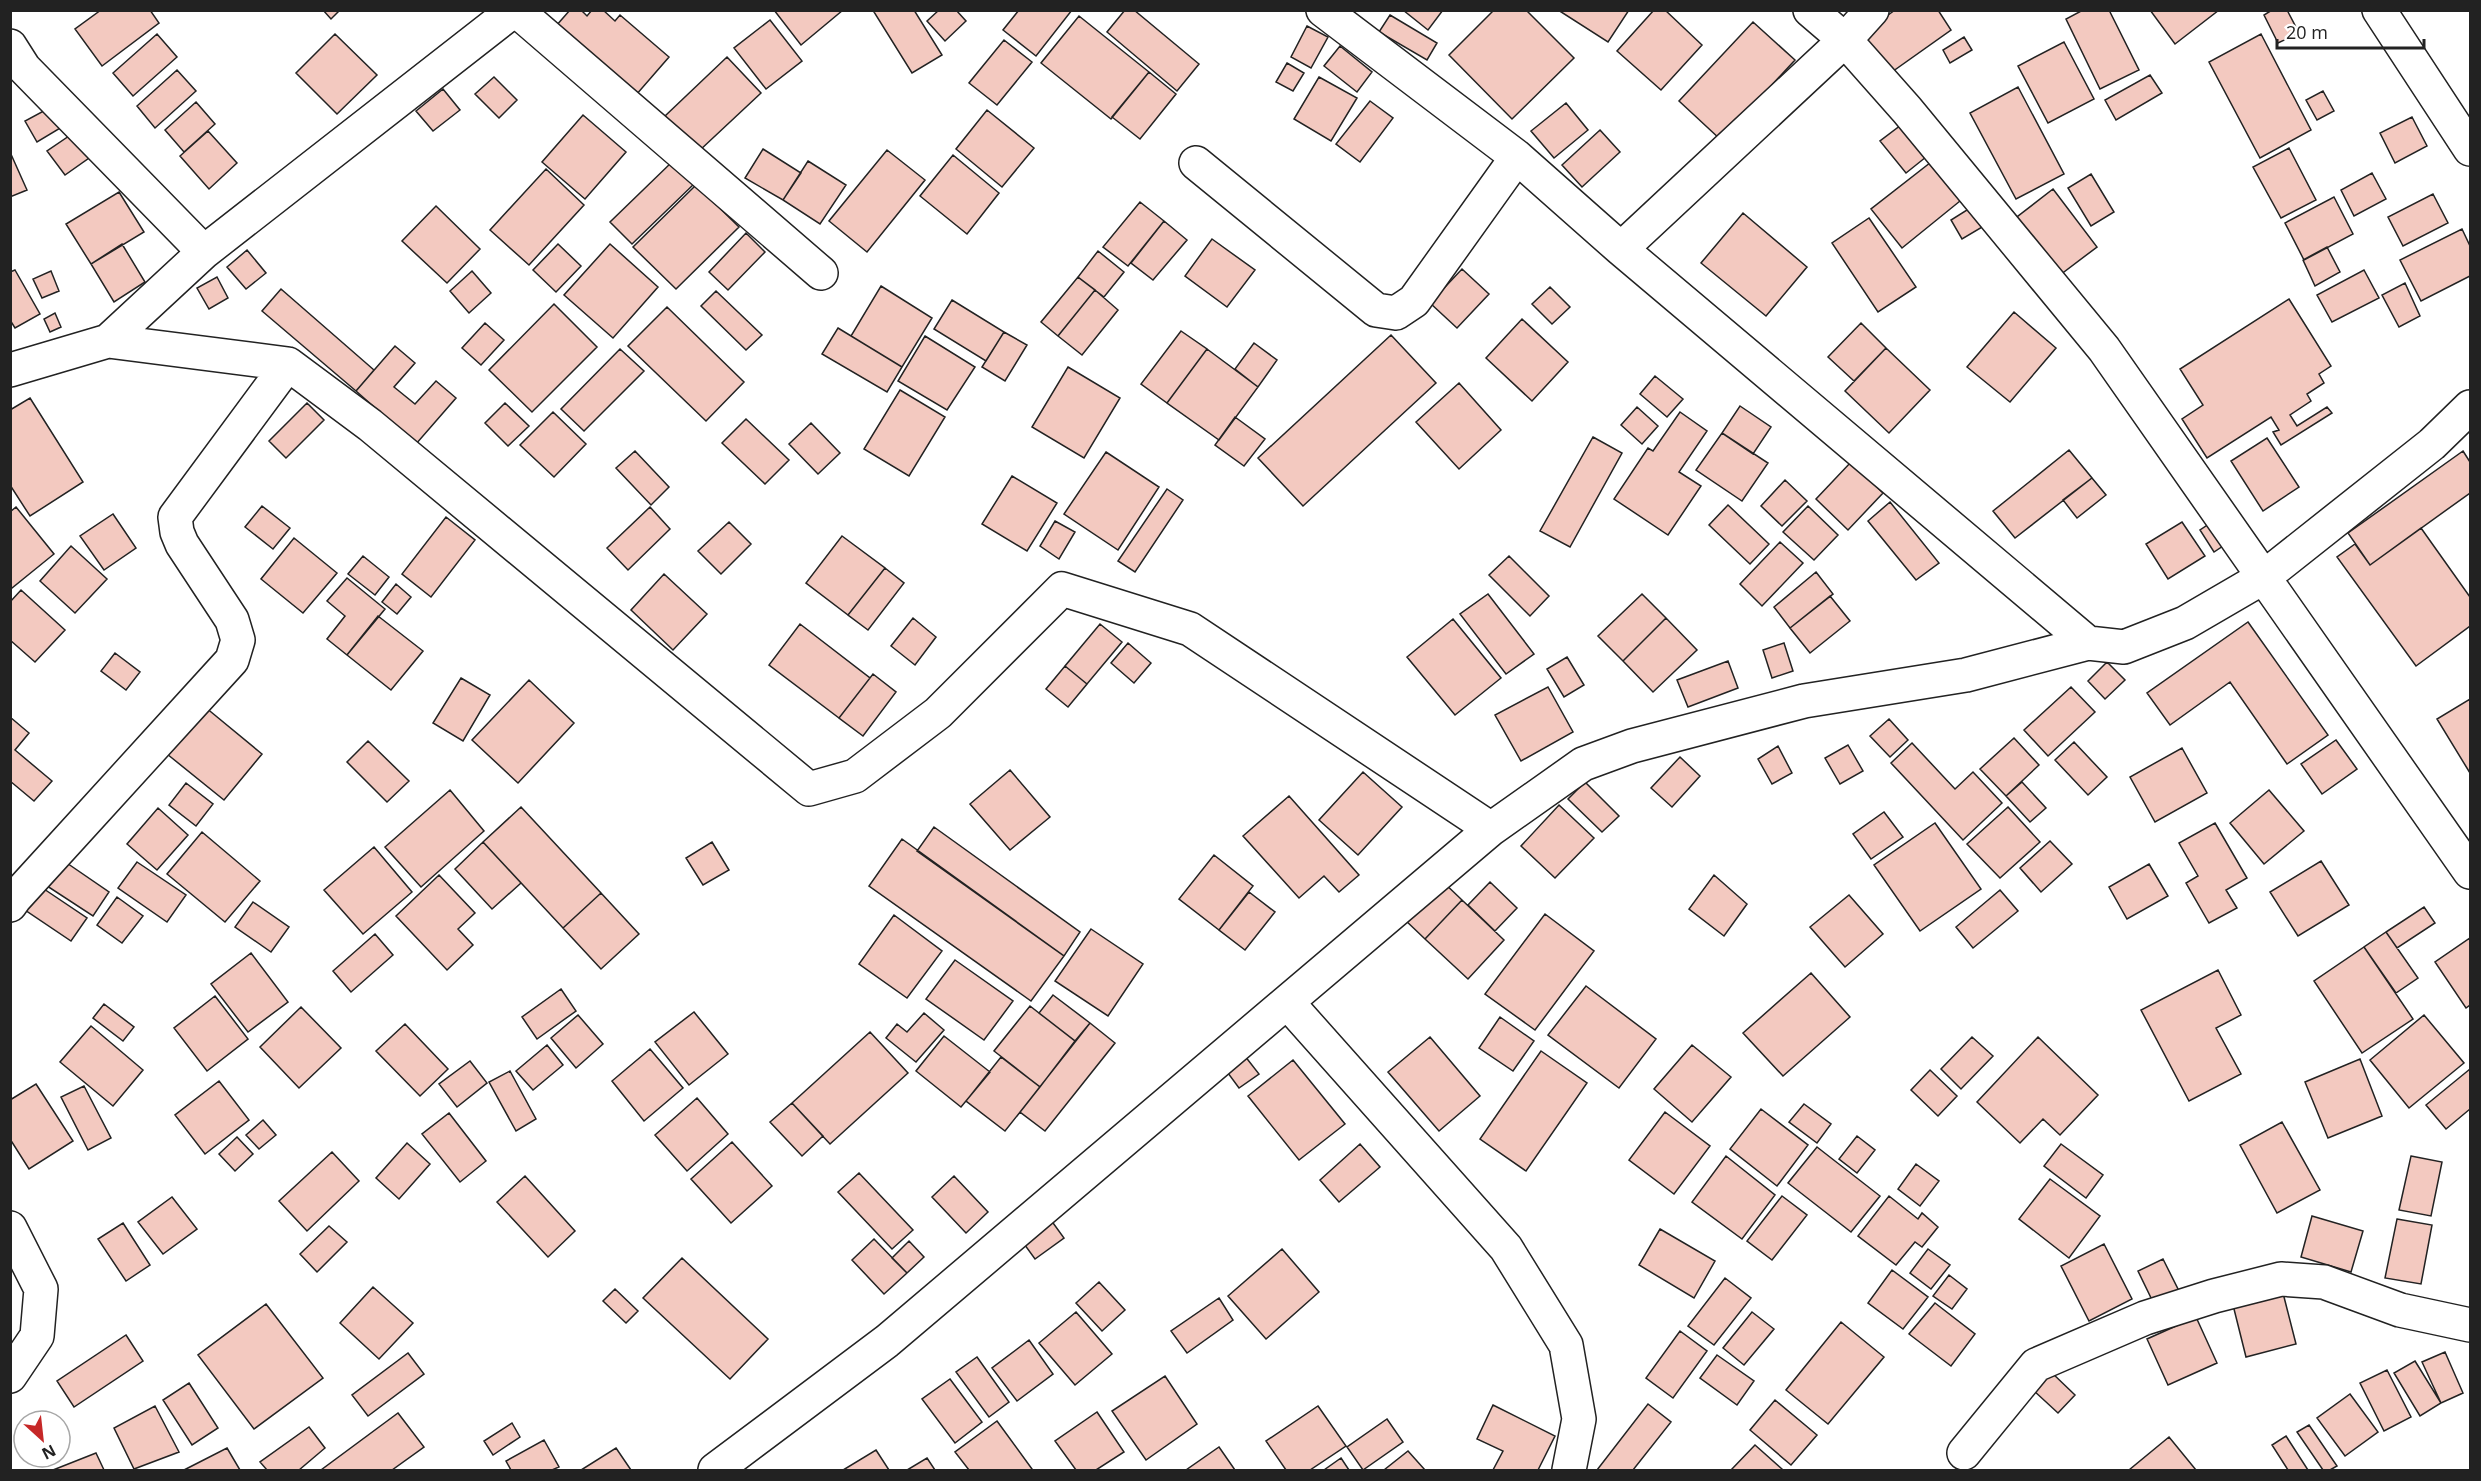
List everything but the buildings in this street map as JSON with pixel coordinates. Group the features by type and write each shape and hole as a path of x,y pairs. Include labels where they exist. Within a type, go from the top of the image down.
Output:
{"street":[{"path":"108,342 204,252 515,10 821,273"},
{"path":"1810,10 1845,40 1907,110 2104,349 2470,872"},
{"path":"1621,249 1845,40 1872,10"},
{"path":"2379,10 2470,149"},
{"path":"1346,16 1517,157 1621,249 2088,643"},
{"path":"10,46 24,68 204,252"},
{"path":"1196,163 1376,310 1396,313 1414,301 1517,157"},
{"path":"10,370 108,342 288,364 370,425 810,789 855,776 938,713 1062,589 1190,629 1491,829"},
{"path":"10,905 232,660 238,640 232,620 182,544 177,532 175,517 288,364"},
{"path":"715,1470 887,1341 1491,829 1583,764 1632,746 1804,701 1966,675 2088,643 2124,647 2185,623 2264,577 2433,444 2470,407"},
{"path":"1287,1002 1506,1248 1566,1345 1579,1419 1569,1470"},
{"path":"10,1228 41,1289 37,1336 10,1376"},
{"path":"1964,1453 2036,1365 2145,1318 2281,1279 2324,1282 2400,1311 2470,1325"}]}
